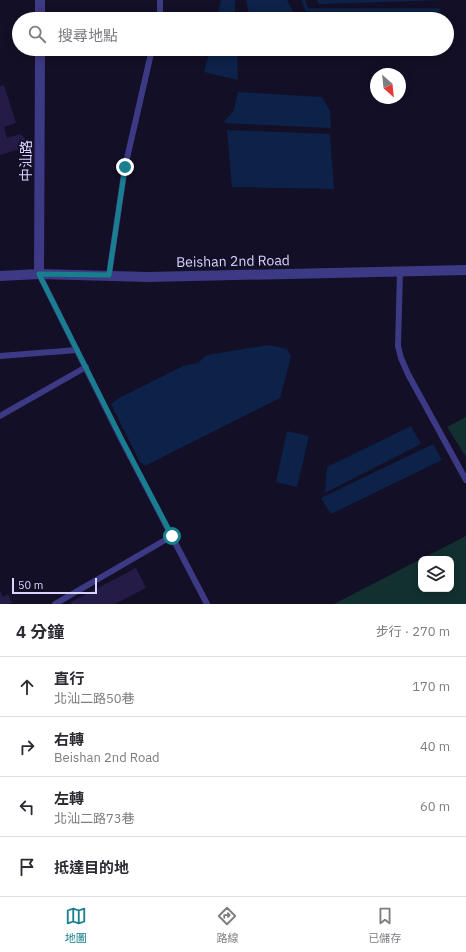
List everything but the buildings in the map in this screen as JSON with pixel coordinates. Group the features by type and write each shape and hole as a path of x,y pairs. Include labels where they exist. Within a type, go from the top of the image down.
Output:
{"street":[{"path":"40,0 40,12"},
{"name":"中汕路","path":"39,274 40,56"},
{"name":"Beishan 2nd Road","path":"0,276 39,274 148,277 466,270"}],"lane":[{"path":"160,0 160,12"},
{"path":"109,275 125,167 150,56"},
{"path":"400,271 398,346 401,358 408,374 466,480"},
{"path":"39,274 207,604"},
{"path":"0,356 77,350"},
{"path":"0,416 86,368"},
{"path":"55,604 172,536"}],"green space":[{"path":"466,417 466,457 447,427"},
{"path":"466,536 466,604 334,604 418,561 418,592 454,592 454,556 427,556"}],"water":[{"path":"221,0 235,0 235,12 218,12"},
{"path":"246,0 287,0 293,12 249,12"},
{"path":"317,0 447,0 319,4"},
{"path":"208,56 237,56 238,80 204,72"},
{"path":"238,92 322,97 330,111 331,128 223,123 234,110"},
{"path":"227,130 330,134 334,189 232,187"},
{"path":"269,345 287,349 291,357 280,398 145,466 140,462 111,404 119,398 183,366 198,363 207,355"},
{"path":"411,426 421,444 325,493 327,467"},
{"path":"287,431 309,436 297,487 276,482"},
{"path":"433,444 442,460 331,514 321,498"}],"waterway":[{"path":"303,0 307,10 439,10"}],"route":[{"path":"125,167 109,275 39,274 172,536"}]}
